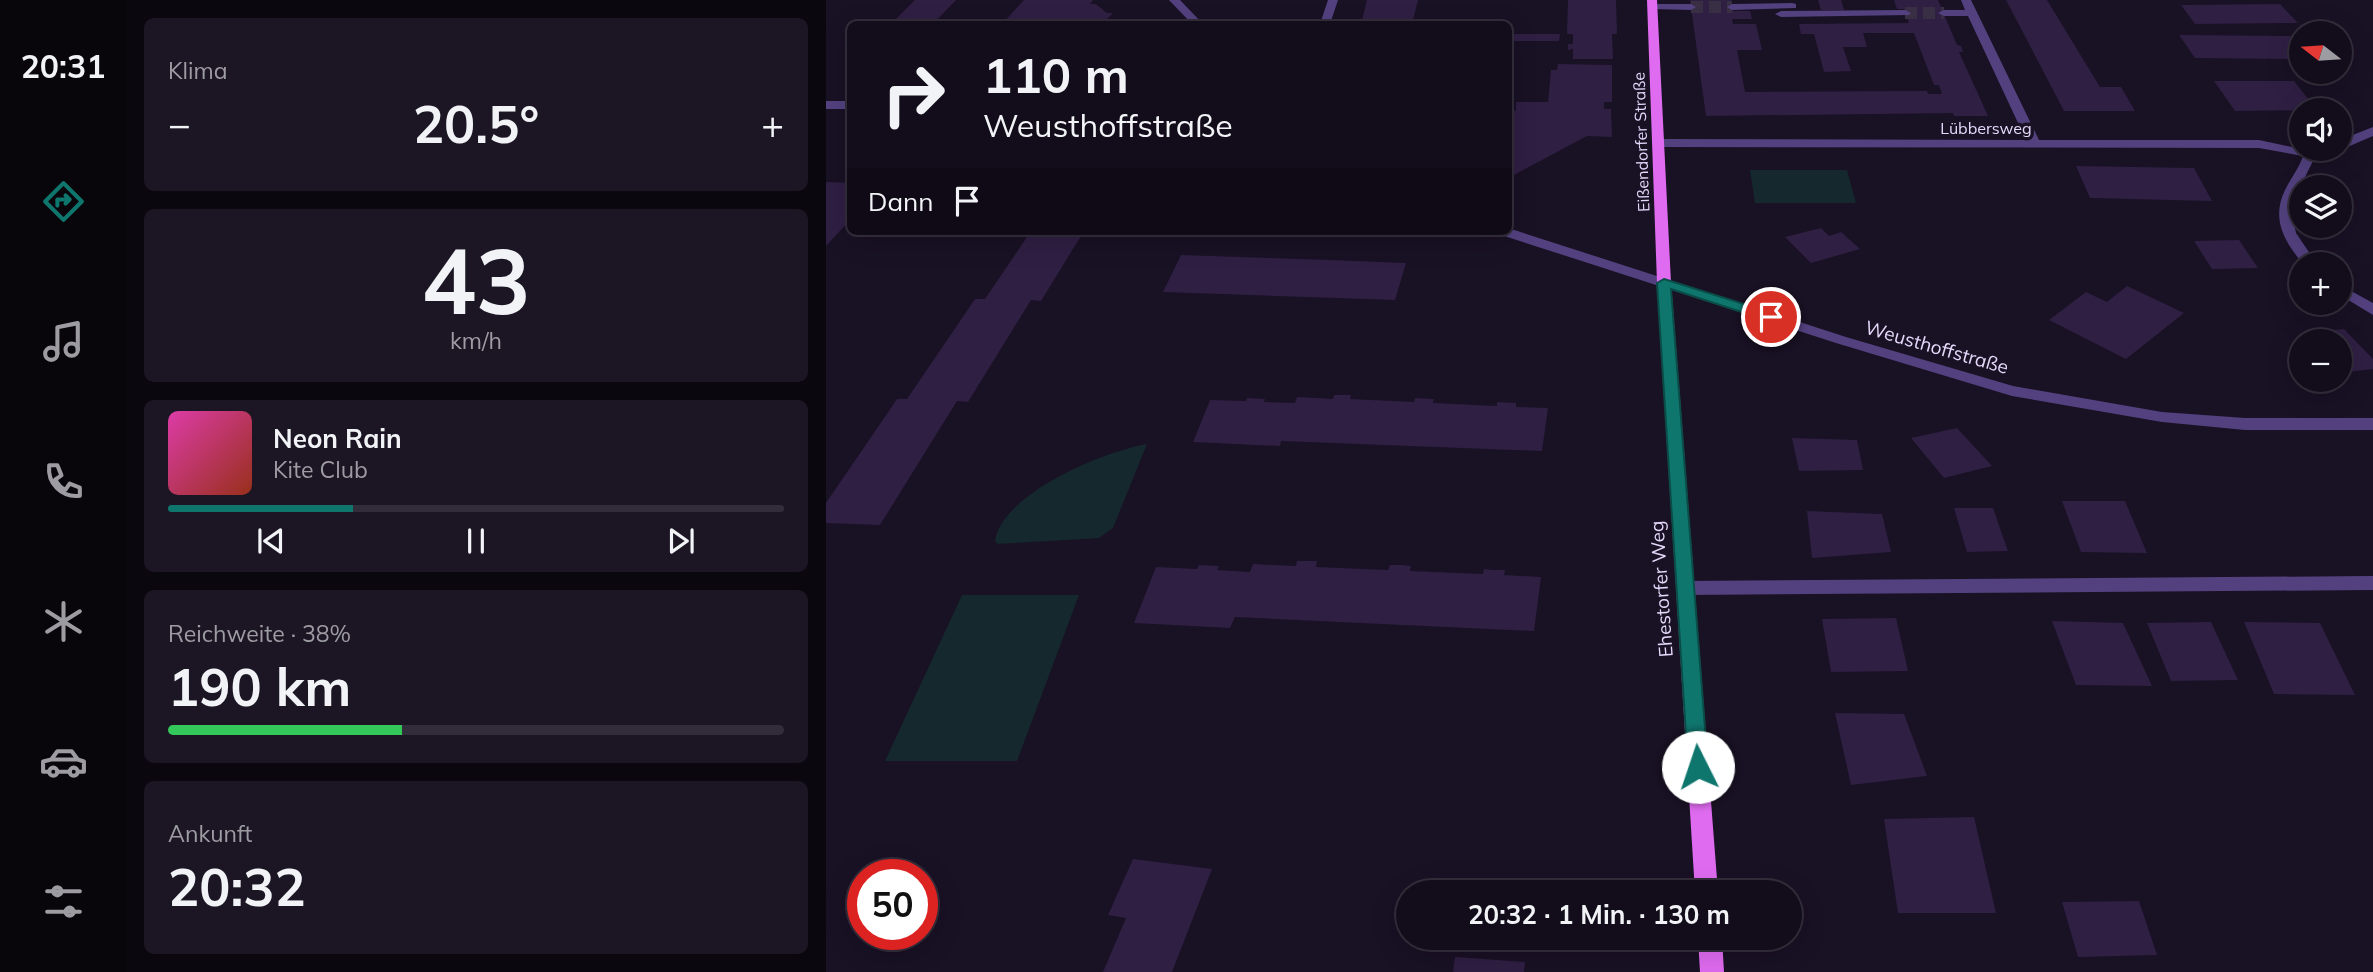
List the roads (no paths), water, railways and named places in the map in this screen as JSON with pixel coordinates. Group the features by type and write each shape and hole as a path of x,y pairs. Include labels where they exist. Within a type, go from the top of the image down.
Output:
{"main road":[{"name":"Eißendorfer Straße","path":"1652,3 1661,143 1660,215 1664,283"},
{"name":"Ehestorfer Weg","path":"1664,283 1706,880"},
{"path":"1711,950 1712,972"}],"street":[{"path":"1174,0 1195,21"},
{"path":"1326,21 1333,0"},
{"path":"1966,0 2035,145"},
{"path":"1652,3 1691,6"},
{"path":"1732,7 1812,6"},
{"path":"1781,14 1905,13"},
{"path":"1944,13 1972,13"},
{"path":"826,105 847,105"},
{"path":"2352,140 2373,131"},
{"name":"Lübbersweg","path":"1661,143 2259,144 2289,148"},
{"path":"2300,252 2284,221 2289,197 2310,161"},
{"name":"Weusthoffstraße","path":"1512,234 1952,375 2067,402 2162,417 2245,424 2373,424"},
{"path":"2352,297 2373,310"},
{"path":"1685,588 2373,583"}],"tunnel":[{"path":"1691,7 1732,7"},
{"path":"1905,13 1944,13"}]}
